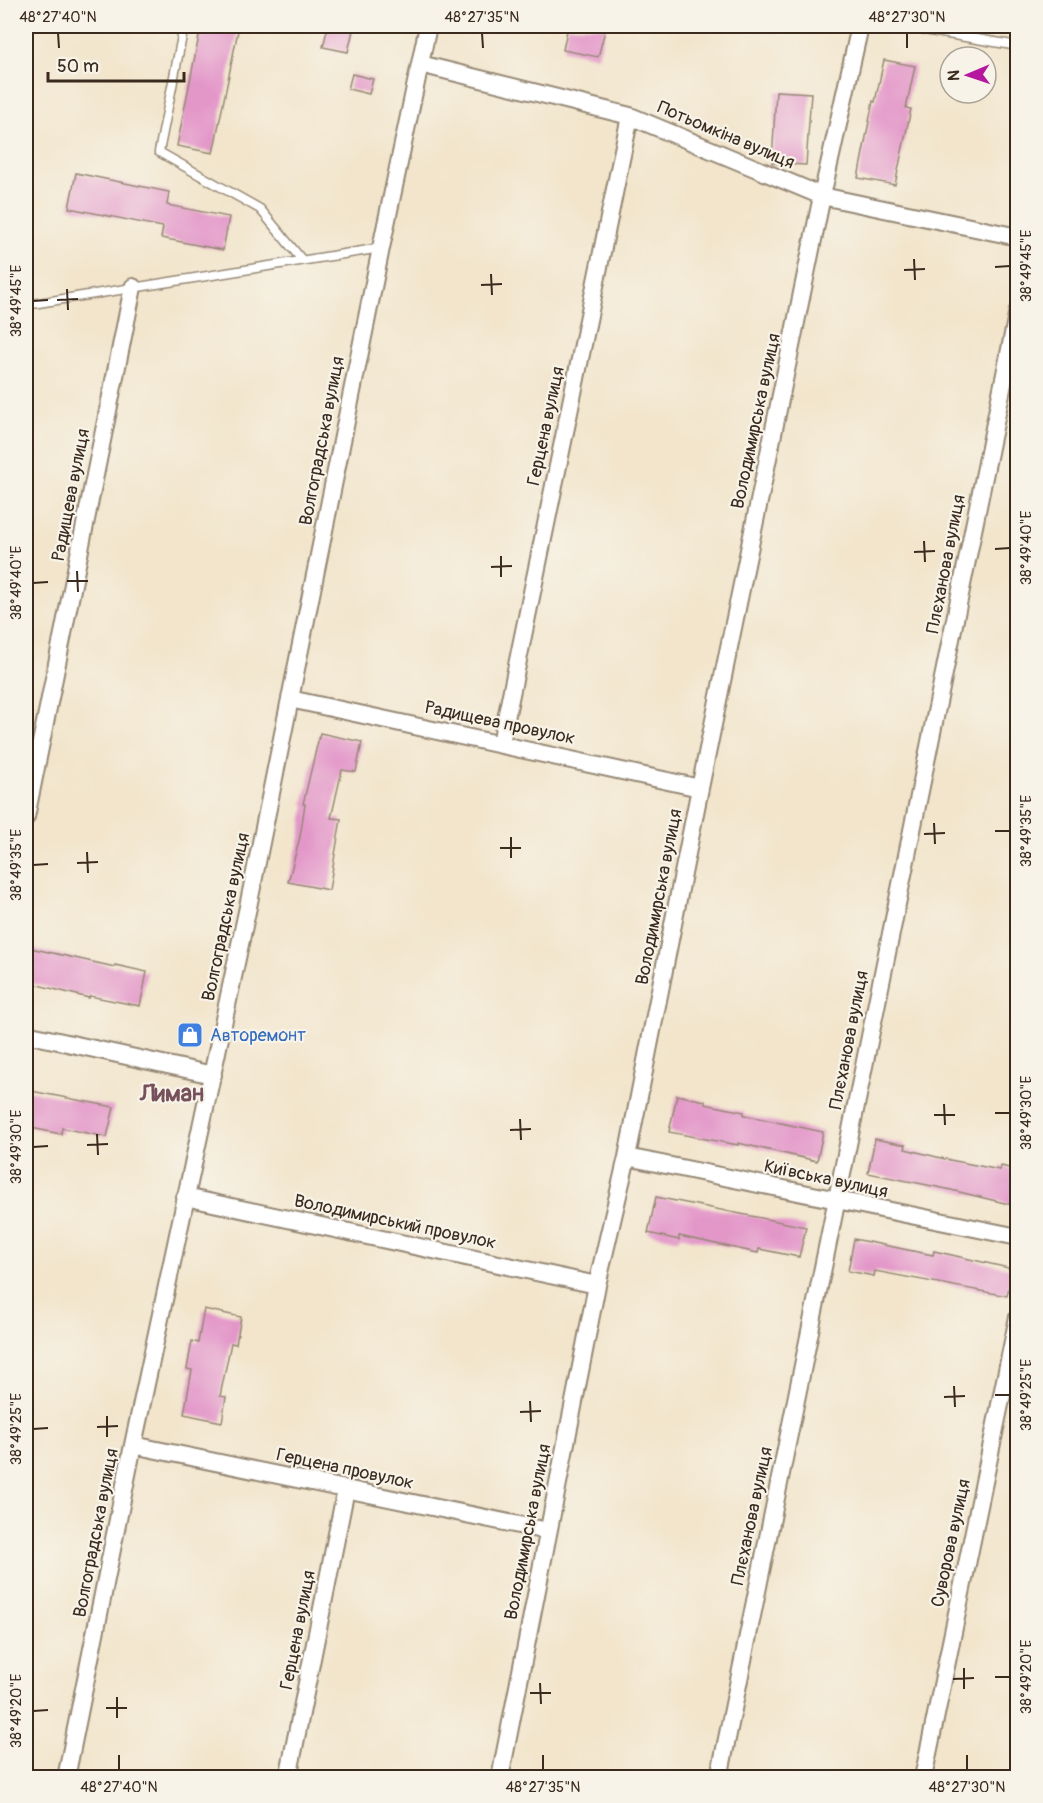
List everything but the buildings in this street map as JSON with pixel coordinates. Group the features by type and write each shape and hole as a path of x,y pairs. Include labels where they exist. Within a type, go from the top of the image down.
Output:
{"street":[{"name":"Волгоградська вулиця","path":"66,1778 428,26"},
{"name":"Володимирська вулиця","path":"500,1778 597,1285 627,1157 700,788 822,196 860,26"},
{"name":"Потьомкіна вулиця","path":"420,64 630,116 822,196 1017,237"},
{"name":"Герцена вулиця","path":"501,743 630,116"},
{"name":"Радищева вулиця","path":"26,817 133,287"},
{"name":"Плєханова вулиця","path":"719,1778 1017,310"},
{"name":"Радищева провулок","path":"290,699 700,788"},
{"path":"26,1034 213,1075"},
{"name":"Київська вулиця","path":"627,1157 1017,1237"},
{"name":"Володимирський провулок","path":"185,1197 597,1285"},
{"name":"Суворова вулиця","path":"923,1778 1017,1317"},
{"name":"Герцена провулок","path":"133,1445 548,1531"},
{"name":"Герцена вулиця","path":"288,1778 346,1489"}],"lane":[{"path":"184,26 159,153 260,209 302,260"},
{"path":"758,26 806,26"},
{"path":"901,26 1017,46"},
{"path":"26,305 381,248"}],"place":[{"name":"Авторемонт","path":"190,1035"}],"district":[{"name":"Лиман","path":"172,1093"}]}
